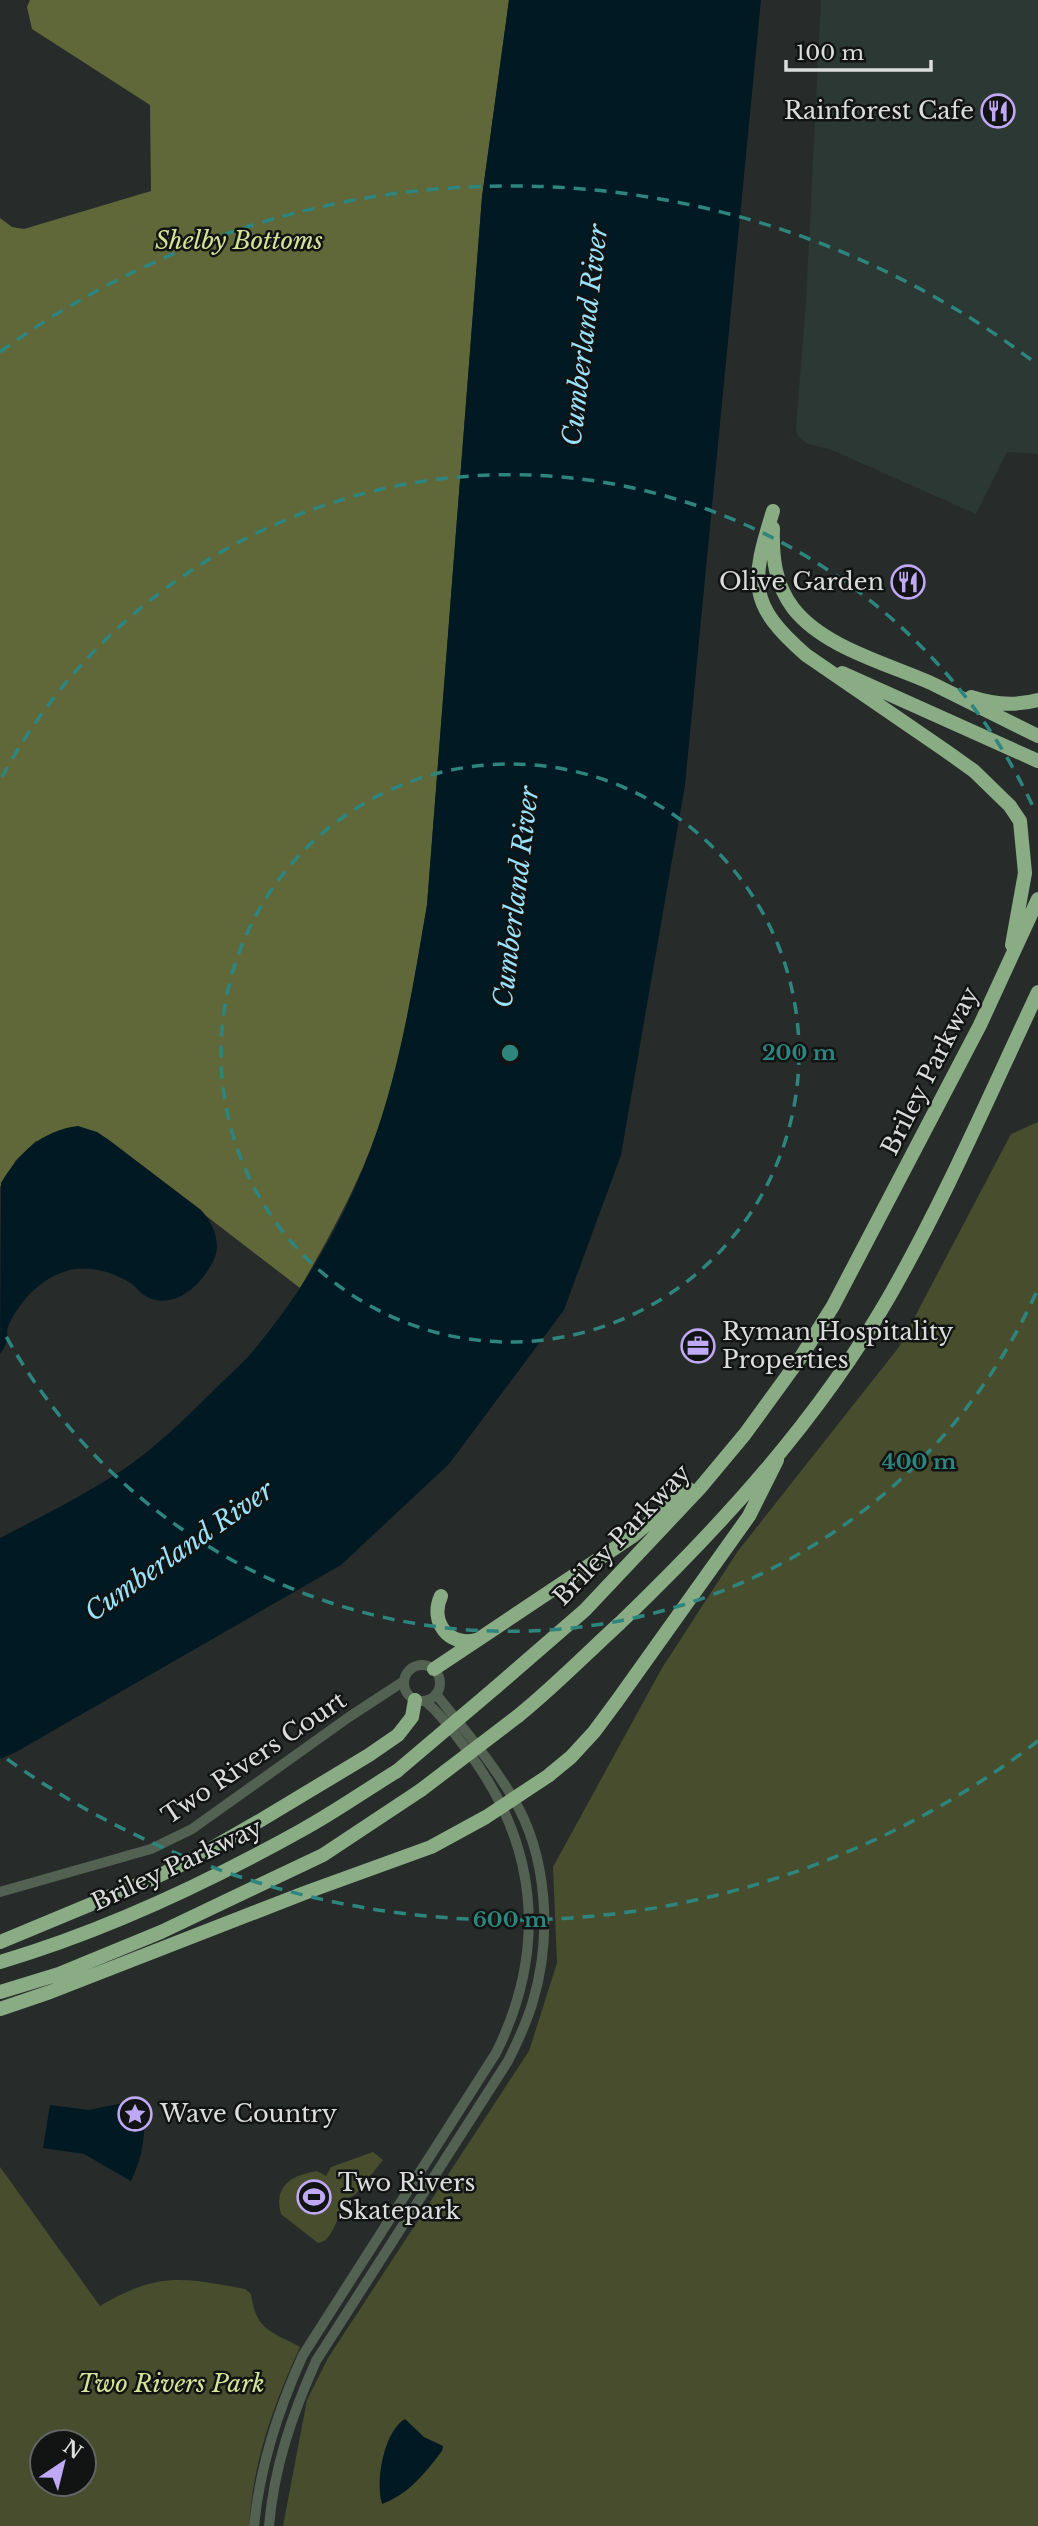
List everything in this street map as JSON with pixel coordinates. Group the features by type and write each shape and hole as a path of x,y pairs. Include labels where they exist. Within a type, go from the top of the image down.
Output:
{"highway":[{"path":"1008,967 1025,873 1020,821 1010,806 974,771 806,655 775,624 765,611 758,588 757,568 773,511 772,555 776,575 794,608 809,624 829,638 1038,736"},
{"path":"775,624 794,608"},
{"path":"806,655 1038,761"},
{"path":"932,684 999,704 1038,700"},
{"name":"Briley Parkway","path":"0,1962 94,1930 188,1888 304,1829 397,1771 585,1610 701,1488 776,1392 833,1306 1008,967 1038,899"},
{"path":"0,1992 59,1974 161,1932 323,1855 421,1790 518,1716 671,1574 776,1460 888,1298 931,1219 1038,992"},
{"path":"433,1669 633,1536 696,1483 776,1392"},
{"path":"0,2009 431,1847 486,1817 548,1776 571,1757 594,1732 749,1516 776,1460"},
{"path":"441,1596 436,1613 443,1630 457,1640 467,1642 478,1639"},
{"path":"0,1942 163,1874 261,1820 398,1735 412,1717 416,1699"}],"street":[{"path":"254,2526 267,2448 282,2400 303,2355 495,2053 520,1997 526,1967 530,1937 529,1906 525,1875 508,1802 437,1711 416,1699 404,1681 408,1672 416,1667 433,1669 439,1679 440,1686 436,1694 416,1699 387,1698 374,1703"},
{"name":"Two Rivers Court","path":"0,1892 151,1849 192,1829 404,1681"},
{"path":"269,2526 271,2499 281,2451 296,2405 316,2361 508,2061 523,2032 541,1969 543,1905 532,1841 508,1802 485,1756 436,1694"}],"shaded area":[{"path":"821,0 1038,0 1038,454 1007,452 976,514 832,450 806,443 798,436 796,428 806,301"}],"green space":[{"name":"Shelby Bottoms","path":"30,0 509,0 482,197 427,905 417,967 398,1060 381,1120 363,1168 300,1288 97,1132 36,1141 16,1160 0,1187 0,218 12,227 24,229 151,191 150,105 32,29 27,7"},
{"path":"1038,1122 1038,2526 283,2526 307,2400 328,2358 529,2051 557,1963 553,1867 662,1668 738,1551 899,1347 1011,1134"},
{"name":"Two Rivers Skatepark","path":"373,2152 383,2160 344,2205 334,2229 325,2240 318,2243 281,2214 280,2196 287,2183 300,2175 317,2171 326,2176 331,2167"},
{"name":"Two Rivers Park","path":"0,2167 100,2306 138,2287 170,2280 245,2289 251,2294 261,2323 273,2333 300,2347 266,2434 255,2479 249,2526 0,2526"}],"water":[{"name":"Cumberland River","path":"509,0 761,0 685,785 621,1155 564,1310 449,1464 341,1565 0,1759 0,1538 76,1498 134,1462 180,1423 254,1350 306,1279 335,1228 371,1148 390,1089 405,1028 427,905 482,197"},
{"path":"78,1126 97,1132 109,1140 201,1210 215,1232 215,1257 194,1287 181,1296 166,1301 151,1299 124,1279 98,1270 70,1270 52,1277 37,1287 18,1308 8,1326 7,1342 0,1354 1,1183 24,1153 42,1138"},
{"path":"142,2099 143,2141 131,2181 84,2154 43,2148 50,2105 89,2110"},
{"path":"405,2419 424,2437 443,2446 442,2451 408,2489 382,2504 380,2483 383,2457 392,2434"}],"place":[{"name":"Rainforest Cafe","path":"998,111"},
{"name":"Olive Garden","path":"908,582"},
{"name":"Ryman Hospitality Properties","path":"698,1346"},
{"name":"Wave Country","path":"135,2114"},
{"name":"Two Rivers Skatepark","path":"314,2197"}]}
